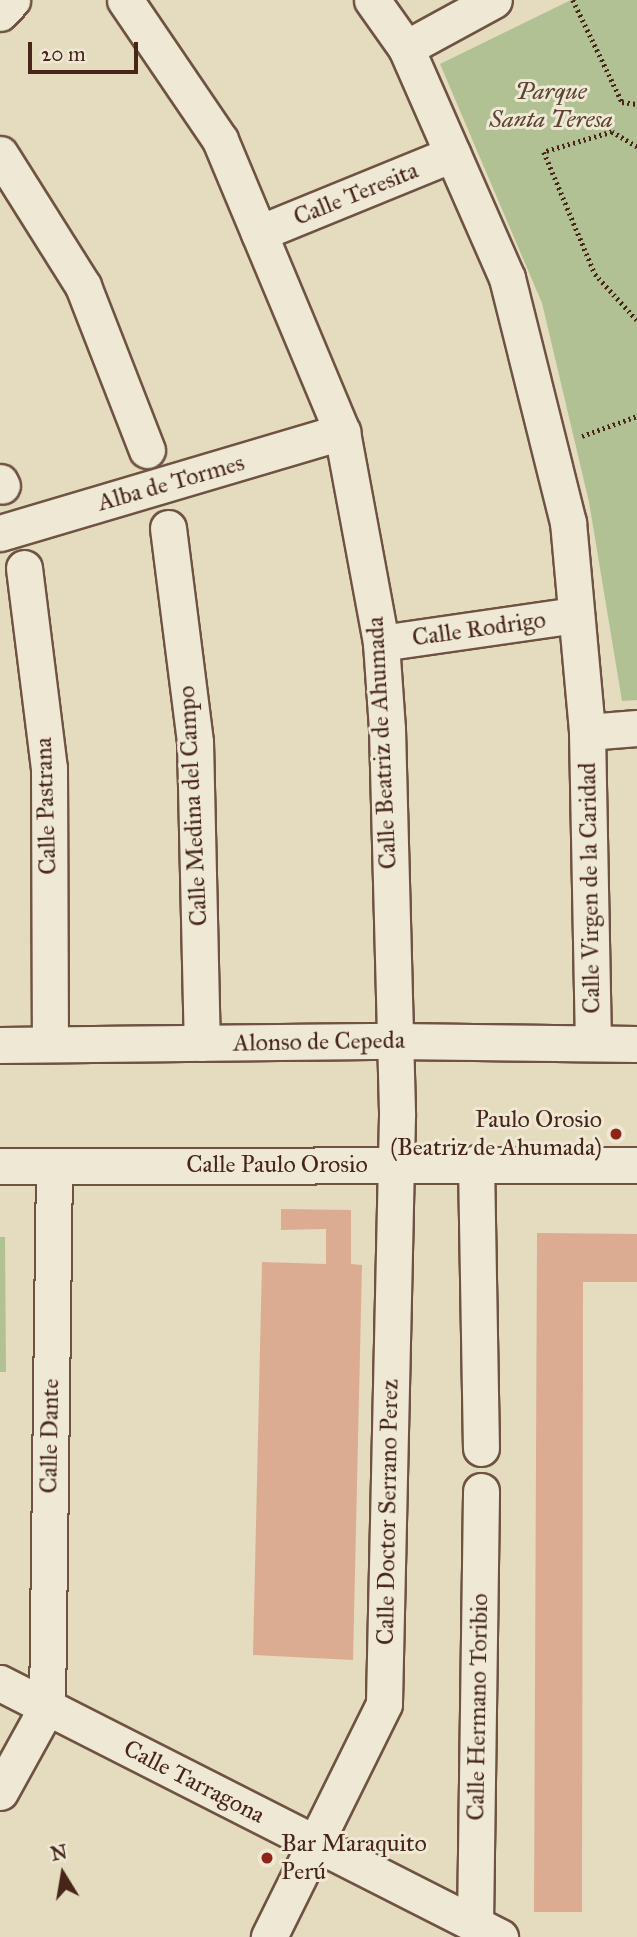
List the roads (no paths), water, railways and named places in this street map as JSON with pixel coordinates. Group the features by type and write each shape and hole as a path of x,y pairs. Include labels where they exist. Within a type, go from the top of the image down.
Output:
{"street":[{"path":"0,13 12,0"},
{"name":"Calle Beatriz de Ahumada","path":"125,0 220,139 342,432 381,643 387,729 397,1164"},
{"name":"Calle Virgen de la Caridad","path":"372,0 406,48 507,278 568,522 587,732 593,1043"},
{"path":"406,48 494,0"},
{"path":"0,154 83,286 147,450"},
{"name":"Calle Teresita","path":"259,233 453,154"},
{"name":"Alba de Tormes","path":"0,533 342,432"},
{"name":"Calle Medina del Campo","path":"168,528 195,743 202,1043"},
{"name":"Calle Pastrana","path":"24,568 49,768 50,1044"},
{"name":"Calle Rodrigo","path":"381,643 576,615"},
{"path":"587,732 637,728"},
{"name":"Alonso de Cepeda","path":"0,1045 395,1041 637,1044"},
{"path":"476,1163 481,1448"},
{"name":"Calle Paulo Orosio","path":"0,1166 476,1163 637,1165"},
{"name":"Calle Doctor Serrano Perez","path":"269,1937 317,1846 384,1704 397,1164"},
{"name":"Calle Dante","path":"47,1707 54,1166"},
{"name":"Calle Hermano Toribio","path":"481,1490 487,1931"},
{"name":"Calle Tarragona","path":"0,1684 487,1931"},
{"path":"0,1792 47,1707"}],"place":[{"name":"Paulo Orosio (Beatriz de Ahumada)","path":"616,1134"},
{"name":"Bar Maraquito Perú","path":"267,1858"}],"park label":[{"name":"Parque Santa Teresa","path":"551,106"}]}
